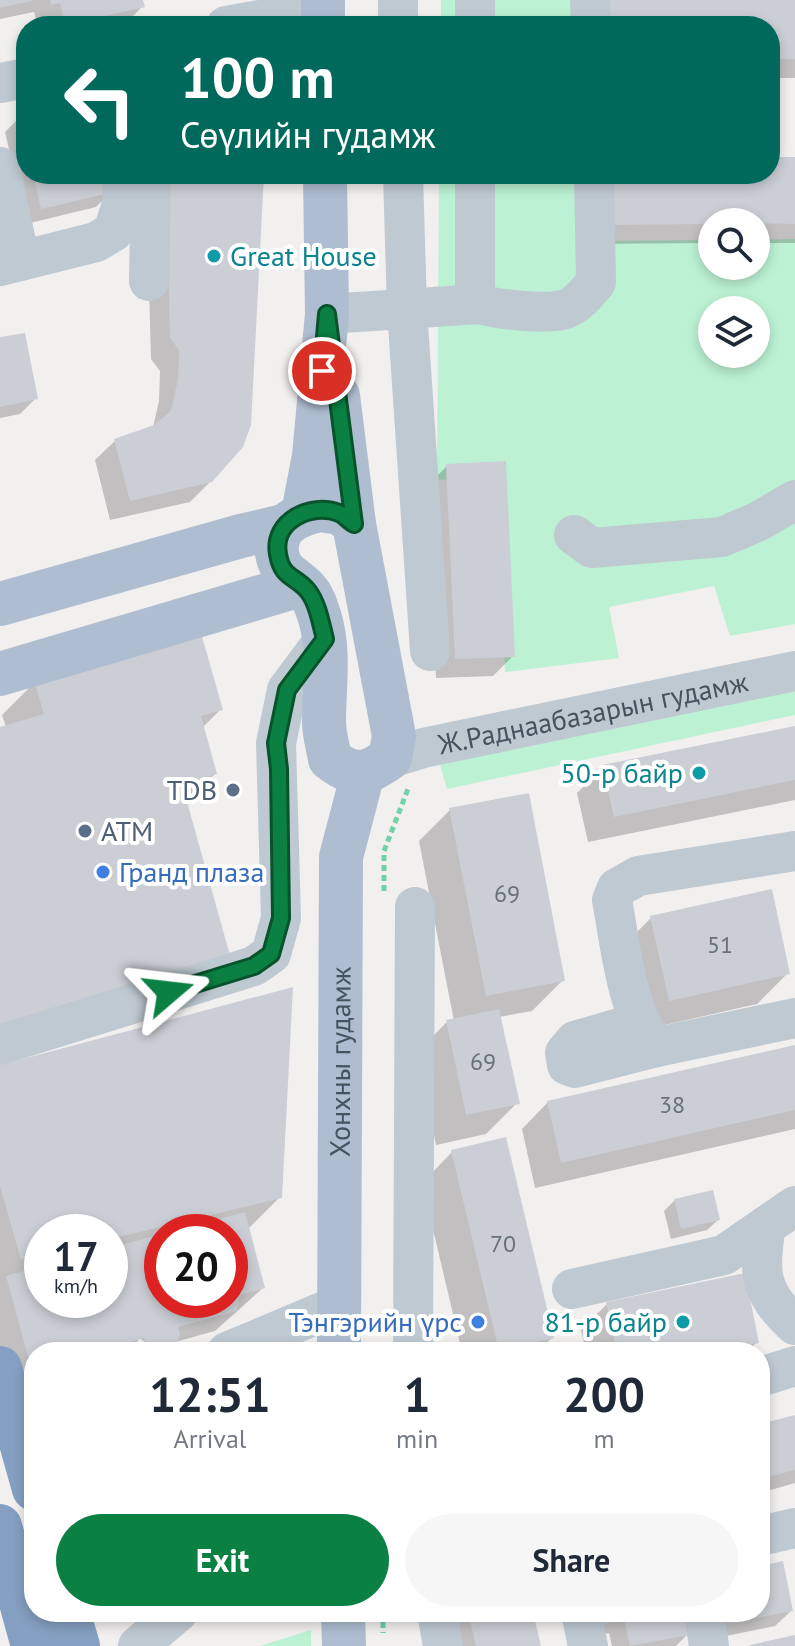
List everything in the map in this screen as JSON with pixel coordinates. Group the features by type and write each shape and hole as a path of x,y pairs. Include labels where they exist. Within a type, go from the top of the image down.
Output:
{"highway":[{"path":"13,1379 24,1437"},
{"path":"0,1526 24,1613"},
{"path":"26,1622 33,1646"},
{"path":"71,1622 78,1646"}],"main road":[{"path":"325,184 327,314 314,456 294,520 277,551 283,572 308,591 318,612 325,639 327,683 324,724 330,759 345,770 377,766"},
{"name":"Хонхны гудамж","path":"327,314 354,524 394,736 377,766 341,857 339,1342"},
{"path":"0,604 241,536 320,510 340,513 354,524"},
{"path":"0,674 301,585"},
{"path":"343,1622 344,1646"}],"street":[{"path":"282,16 323,14"},
{"path":"0,167 10,264 96,242 113,232 123,201 122,184"},
{"path":"149,281 151,184"},
{"path":"403,184 407,309 430,651"},
{"path":"475,184 475,293 480,304"},
{"path":"327,314 480,304 498,310 564,310 583,297 596,282 594,184"},
{"path":"574,535 592,548 722,537 759,521 795,500"},
{"path":"0,1045 254,966 271,954 281,918 276,743 287,690 325,639"},
{"name":"Ж.Раднаабазарын гудамж","path":"377,766 423,748 795,671"},
{"path":"795,851 638,876 617,888 612,900 634,1008 648,1035 795,1018"},
{"path":"413,1342 415,907"},
{"path":"572,1289 724,1255 781,1216"},
{"path":"781,1216 760,1260 765,1287 777,1309 795,1325"},
{"path":"251,1342 339,1305"},
{"path":"770,1374 795,1366"},
{"path":"770,1534 795,1528"},
{"path":"138,1646 166,1622"},
{"path":"439,1622 443,1646"},
{"path":"583,1622 588,1646"},
{"path":"705,1622 709,1646"}],"green space":[{"path":"441,0 591,0 591,16 441,16"},
{"path":"439,184 592,184 592,241 698,240 698,280 770,280 770,240 795,239 795,624 730,636 714,586 609,607 619,658 505,672 496,478 437,480"},
{"path":"795,682 795,715 447,789 437,754"},
{"path":"311,1630 311,1646 260,1646"}],"building":[{"path":"0,0 32,0 32,1 0,8"},
{"path":"50,0 143,0 145,7 105,16 63,16 60,3 51,5"},
{"path":"601,0 795,0 795,59 780,59 780,16 601,16"},
{"path":"780,157 795,157 795,224 770,223 770,208 698,208 698,224 602,225 602,184 780,184"},
{"path":"35,184 112,184 114,192 41,209"},
{"name":"Great House","path":"166,184 263,184 251,425 243,447 212,482 130,501 114,439 154,425 171,411 178,379 179,350 170,338"},
{"path":"25,333 38,399 0,407 0,337"},
{"path":"506,461 515,657 455,659 446,464"},
{"name":"Гранд плаза","path":"201,633 223,710 201,716 217,774 182,784 231,959 0,1024 0,727 44,714 34,680"},
{"name":"50-р байр","path":"795,726 795,780 614,817 602,765"},
{"path":"529,793 565,981 486,996 449,808"},
{"path":"772,889 790,974 669,1001 650,916"},
{"path":"293,987 282,1198 215,1214 144,1214 144,1231 128,1235 128,1214 24,1214 24,1259 21,1260 0,1186 0,1065"},
{"path":"499,1009 520,1104 466,1115 446,1020"},
{"path":"795,1045 795,1110 561,1163 547,1101"},
{"path":"506,1137 554,1338 537,1342 497,1342 451,1150"},
{"path":"713,1190 720,1220 681,1229 674,1199"},
{"path":"248,1223 265,1288 248,1293"},
{"path":"144,1239 144,1318 211,1318 178,1327 180,1336 177,1342 145,1342 144,1338 130,1342 24,1342 6,1276 24,1271 24,1318 128,1318 128,1243"},
{"name":"81-р байр","path":"745,1273 759,1342 615,1342 606,1302"},
{"path":"795,1415 795,1470 770,1476 770,1421"},
{"path":"783,1561 793,1611 770,1615 770,1564"},
{"path":"470,1622 535,1622 541,1646 476,1646"},
{"path":"584,1622 611,1622 585,1628"},
{"path":"625,1622 687,1622 690,1635 630,1646"},
{"path":"795,1635 795,1646 750,1646 750,1645"}],"place":[{"name":"Great House","path":"214,256"},
{"name":"50-р байр","path":"699,773"},
{"name":"TDB","path":"233,790"},
{"name":"ATM","path":"85,831"},
{"name":"Гранд плаза","path":"103,872"},
{"name":"Тэнгэрийн үрс","path":"478,1322"},
{"name":"81-р байр","path":"683,1322"}],"route":[{"path":"169,992 254,966 271,954 281,918 276,743 287,690 325,639 318,612 308,591 283,572 277,551 284,526 303,513 320,510 340,513 354,524 327,314 322,371"}]}
